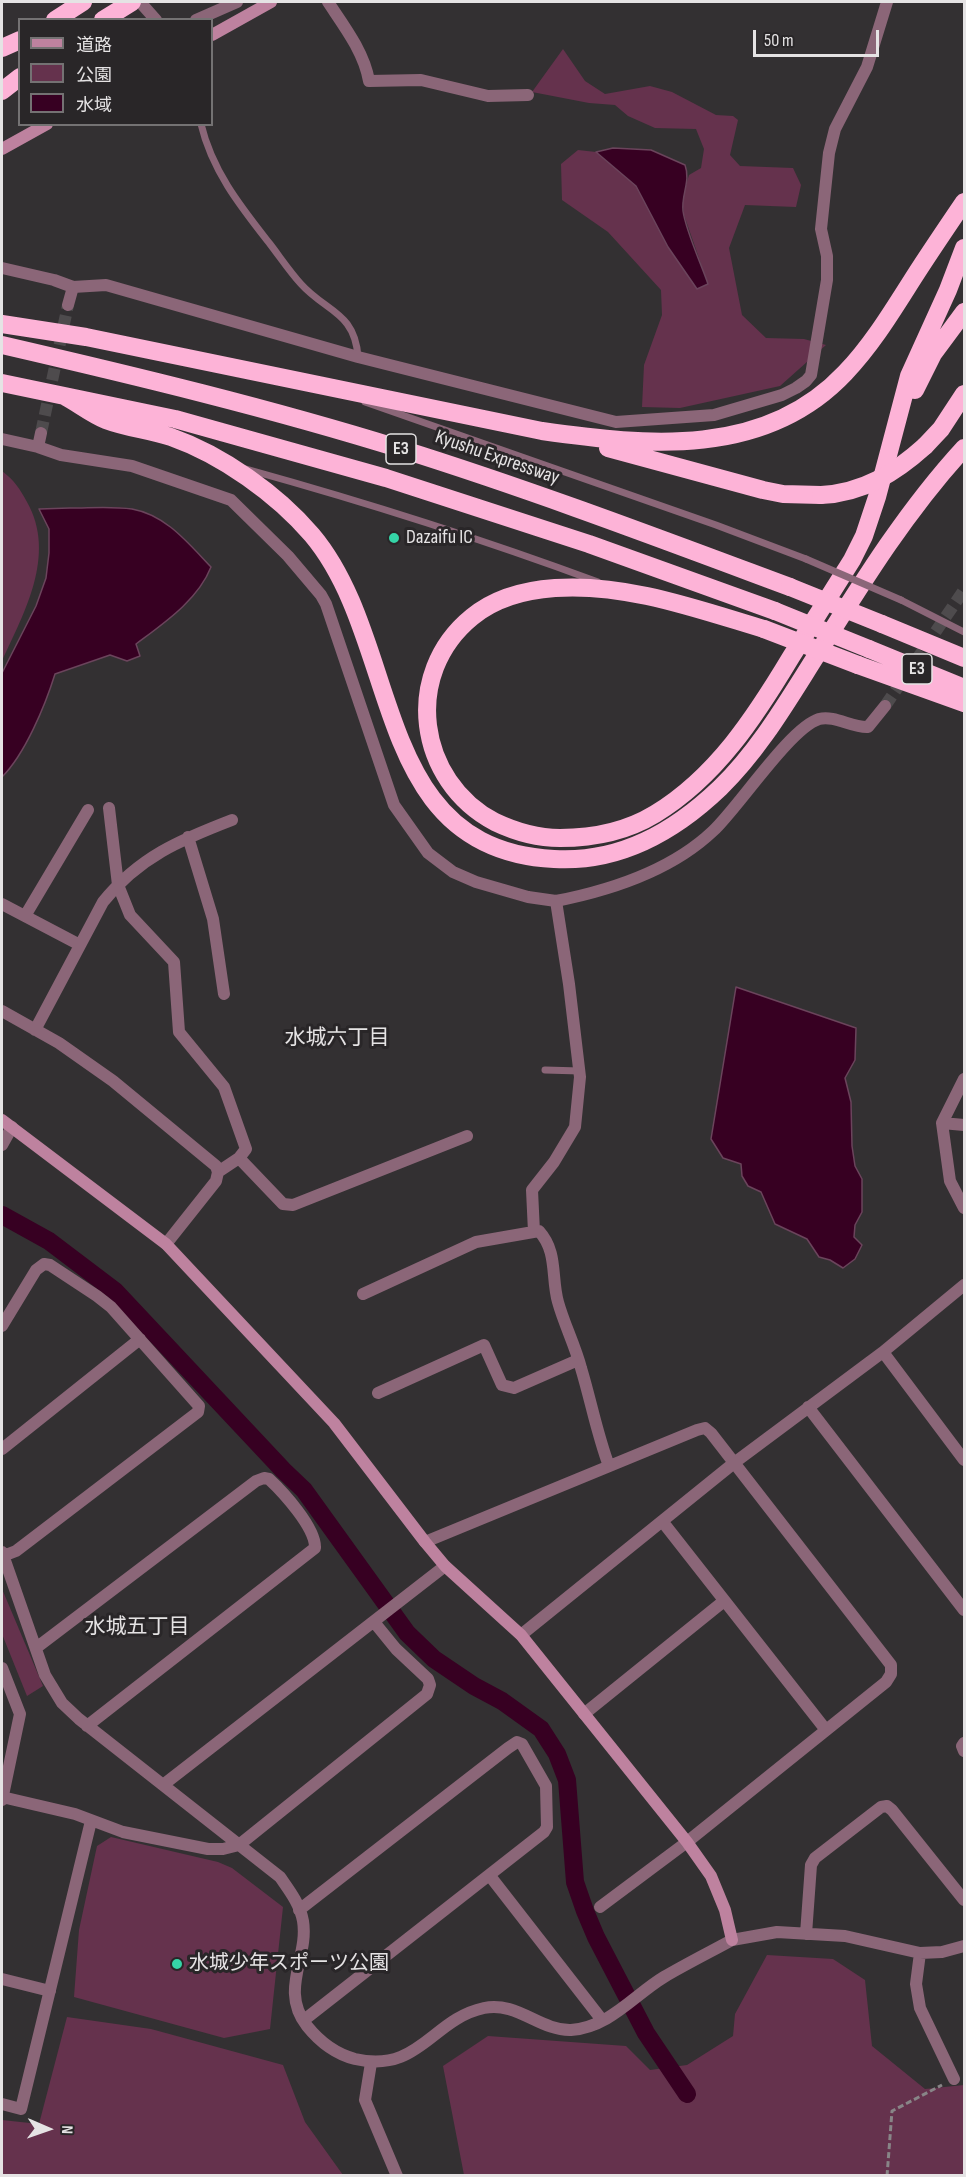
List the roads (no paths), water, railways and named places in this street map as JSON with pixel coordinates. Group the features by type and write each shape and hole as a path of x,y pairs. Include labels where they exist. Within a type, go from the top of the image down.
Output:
{"highway":[{"path":"106,18 132,2"},
{"path":"58,18 75,4"},
{"path":"2,39 18,37"},
{"path":"2,48 18,38"},
{"path":"2,75 18,67"},
{"path":"2,91 18,79"},
{"path":"542,431 605,440 682,442 754,430 795,412 826,392 862,354 964,202"},
{"path":"964,248 909,376 891,447 864,536 852,560 744,731 703,777 654,814 627,828 602,835 575,838 535,836 504,826 482,815 465,801 449,783 436,762 427,715 429,690 435,667 446,646 473,616 493,603 512,596 531,590 555,588 594,588 626,592 690,607 764,629 858,665 964,703"},
{"path":"891,447 906,408 933,354 964,312"},
{"path":"2,324 86,337 542,431 783,494 821,495 847,492 874,483 893,472 925,446 940,429 964,394"},
{"name":"Kyushu Expressway","path":"2,345 221,397 402,449 599,516 790,587 964,658"},
{"name":"E3","path":"2,383 175,419 386,478 569,537 775,611 964,688"},
{"path":"66,397 105,420 172,437 223,462 262,488 292,513 332,561 347,590 407,758 436,805 473,837 495,847 527,856 570,860 620,852 642,844 685,819 723,784 762,738 781,711 879,556 906,518 940,474 964,448"}],"street":[{"path":"140,2 154,18"},
{"path":"201,18 237,2"},
{"path":"213,34 271,2"},
{"path":"328,2 352,38 367,69 369,81 421,80 488,96 528,95"},
{"path":"2,268 54,280 73,288 106,285 358,357 616,422 714,415 769,400 796,388 811,375 827,280 827,256 821,229 829,153 835,129 867,67 887,2"},
{"path":"2,149 43,126"},
{"path":"68,305 73,288"},
{"path":"38,447 41,433"},
{"path":"2,439 61,455 132,466 231,500 288,556 321,595 394,805 428,853 453,872 476,882 528,897 556,901 614,887 669,863 713,831 788,743 806,727 821,719 868,727 885,706"},
{"path":"109,808 118,885 130,915 174,962 179,1032 224,1086 246,1149 239,1158 218,1172"},
{"path":"25,916 88,810"},
{"path":"35,1030 103,902 118,885 141,864 188,837 232,820"},
{"path":"188,837 213,919 224,994"},
{"path":"534,1232 532,1190 554,1162 575,1127 580,1071 556,901"},
{"path":"2,904 80,945"},
{"path":"2,1011 59,1043 113,1081 216,1166 218,1172 216,1181 166,1244"},
{"path":"964,1079 942,1123 951,1181 964,1208"},
{"path":"942,1123 964,1125"},
{"path":"2,1145 7,1124 166,1244 334,1423 445,1566 521,1635 687,1842 711,1876 726,1910 732,1940"},
{"path":"239,1158 283,1204 293,1205 466,1136"},
{"path":"363,1293 476,1242 539,1232 547,1241 553,1258 557,1298 609,1466"},
{"path":"2,1326 36,1270 44,1264 50,1265 111,1307 199,1406 198,1412 16,1551 2,1554 45,1675 62,1703 87,1726 280,1877 295,1898 303,1921 302,1942 294,1979 296,2003 306,2025 327,2046 348,2057 371,2063 400,2058 418,2048 460,2017 485,2007 508,2008 549,2026 570,2030 620,2012 662,1978 732,1940 777,1932 845,1936 920,1953 942,1952 964,1946"},
{"path":"521,1635 734,1463 883,1352 964,1285"},
{"path":"2,1449 140,1339"},
{"path":"378,1393 484,1346 502,1385 514,1388 578,1360"},
{"path":"883,1352 964,1460"},
{"path":"808,1407 964,1610"},
{"path":"425,1542 705,1428 891,1665 891,1674 886,1682 687,1842 600,1907"},
{"path":"36,1648 256,1481 269,1479 305,1522 314,1536 315,1548 87,1726"},
{"path":"662,1521 826,1730"},
{"path":"163,1785 445,1566"},
{"path":"584,1714 724,1601"},
{"path":"2,1668 8,1698 20,1714 20,1720 2,1798 75,1814 123,1832 208,1849 223,1848 239,1845 427,1694 430,1685 428,1679 396,1649 374,1622"},
{"path":"299,1910 508,1748 518,1742 522,1744 546,1785 547,1827 544,1832 304,2020"},
{"path":"964,1743 962,1746 964,1751"},
{"path":"806,1934 811,1865 815,1858 881,1807 887,1806 892,1810 964,1900"},
{"path":"2,2104 21,2109 91,1821"},
{"path":"490,1876 602,2020"},
{"path":"920,1953 916,1984 920,2008 954,2079"},
{"path":"2,1979 50,1990"},
{"path":"371,2063 366,2100 397,2175"}],"lane":[{"path":"202,126 205,140 232,196 302,286 344,319 353,332 358,347 358,357"},
{"path":"314,384 444,432 716,525 806,559 901,600 964,632"},
{"path":"223,462 372,505 533,558 626,592"},
{"path":"545,1070 580,1071"}],"water":[{"path":"613,148 651,150 685,165 687,177 683,211 690,238 708,284 697,289 668,247 636,186 596,152"},
{"path":"39,509 132,509 155,517 176,531 211,567 198,590 189,600 169,619 136,644 140,656 127,661 110,655 55,674 33,729 19,756 2,777 2,673 36,606 46,578 49,529"},
{"path":"736,987 856,1028 855,1060 845,1078 851,1102 855,1166 862,1179 862,1212 855,1225 854,1237 862,1245 855,1259 843,1268 830,1260 819,1257 807,1239 775,1224 761,1192 748,1186 742,1176 741,1164 723,1158 711,1139"}],"waterway":[{"path":"2,1215 49,1241 115,1291 304,1490 407,1633 434,1659 474,1686 502,1701 541,1729 557,1754 567,1780 575,1882 585,1911 646,2033 687,2094"}],"tunnel":[{"path":"41,433 68,305"},
{"path":"885,706 964,590"}],"place":[{"name":"Dazaifu IC","path":"394,538"},
{"name":"水城少年スポーツ公園","path":"177,1964"}],"district":[{"name":"水城六丁目","path":"337,1039"},
{"name":"水城五丁目","path":"137,1628"}]}
